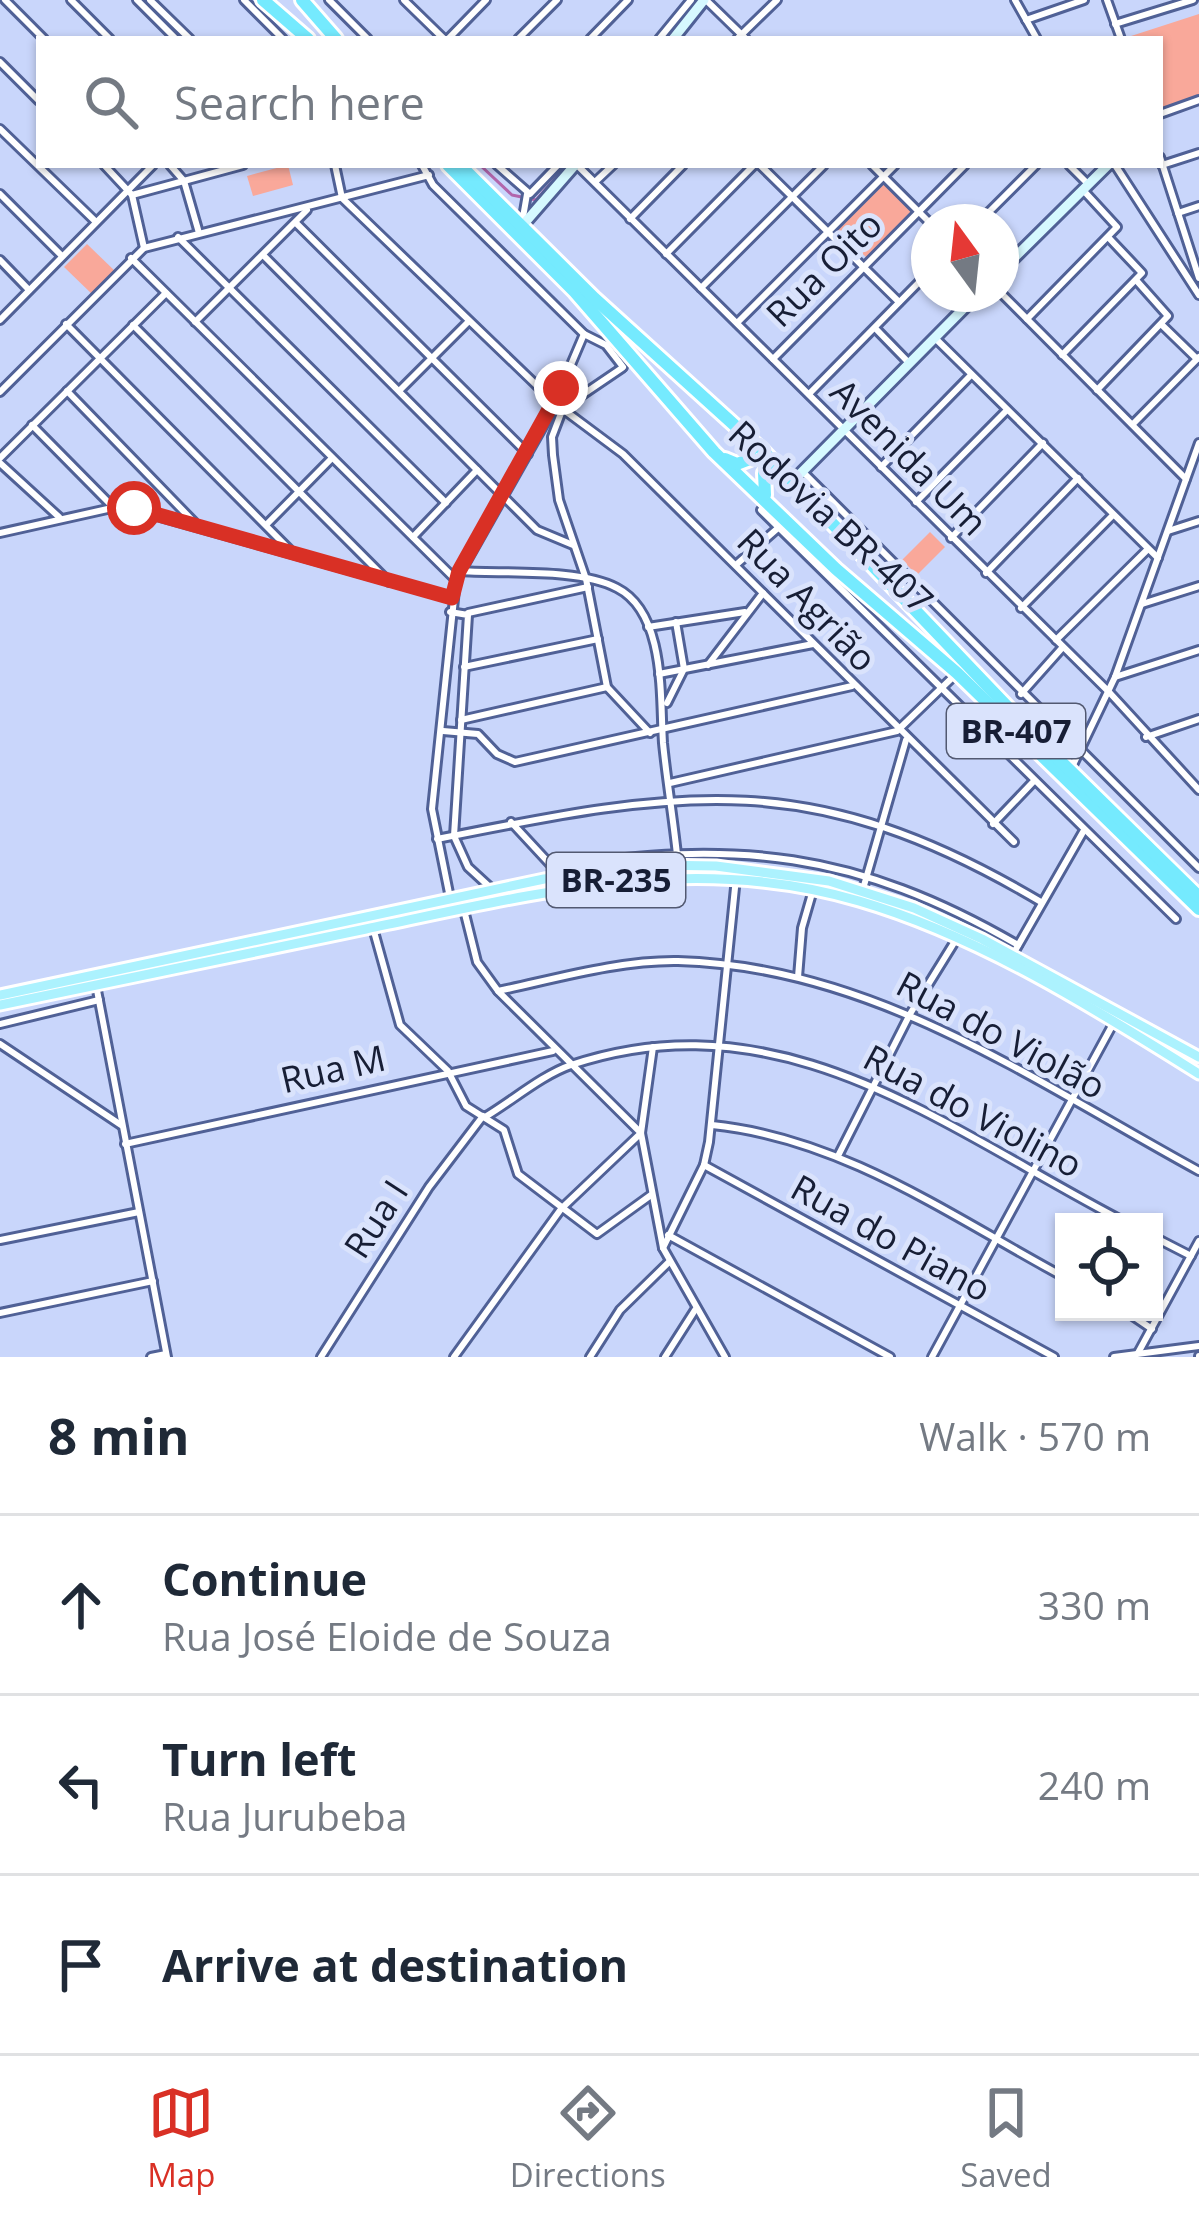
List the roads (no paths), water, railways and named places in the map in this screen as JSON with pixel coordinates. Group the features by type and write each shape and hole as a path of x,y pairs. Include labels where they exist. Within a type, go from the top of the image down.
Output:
{"highway":[{"path":"263,0 305,36"},
{"path":"302,0 334,36"},
{"name":"Rodovia BR-407","path":"451,168 764,505 956,674 1196,902"},
{"name":"Rodovia BR-407","path":"463,168 749,437 796,474 1071,770"},
{"path":"714,452 732,463 745,463 752,456 749,437"},
{"path":"764,505 764,473 796,474"},
{"name":"BR-407","path":"1071,770 1196,902"}],"main road":[{"name":"BR-235","path":"0,1005 654,870 677,859 863,889 1015,950 1199,1057"},
{"name":"BR-235","path":"0,995 450,898 561,877 654,870 813,890 888,910 958,938 1199,1074"}],"street":[{"path":"5,0 41,36"},
{"path":"70,0 107,36"},
{"path":"137,0 173,36"},
{"path":"151,0 187,36"},
{"path":"244,0 280,36"},
{"path":"329,0 365,36"},
{"path":"449,36 486,0"},
{"path":"521,36 557,0"},
{"path":"593,36 628,0"},
{"path":"661,36 691,0"},
{"path":"675,36 705,0 741,36"},
{"path":"743,36 777,0"},
{"path":"1015,0 1035,36"},
{"path":"1022,36 1028,24 1084,0"},
{"path":"1107,0 1120,36"},
{"path":"1115,24 1193,0"},
{"path":"411,2 443,36"},
{"path":"0,62 36,97"},
{"path":"1163,112 1199,100"},
{"path":"0,129 36,164"},
{"path":"1163,161 1199,153"},
{"path":"1163,167 1199,278"},
{"path":"40,168 96,222"},
{"path":"107,168 130,192 144,248"},
{"path":"0,320 150,168"},
{"path":"173,168 184,181 199,233"},
{"path":"130,192 232,168"},
{"path":"336,168 342,198"},
{"path":"424,168 584,334 629,364 560,406 458,576 450,612 443,731 432,808 450,898"},
{"path":"500,168 529,196"},
{"path":"522,226 529,196 555,168"},
{"path":"522,226 572,168"},
{"name":"Avenida Um","path":"579,168 1109,692 1197,786"},
{"path":"596,182 610,168"},
{"path":"630,218 680,168"},
{"path":"666,254 754,168"},
{"path":"760,168 899,302"},
{"path":"700,288 821,168"},
{"path":"875,168 911,204"},
{"path":"737,323 892,168"},
{"name":"Rua Oito","path":"927,204 962,168"},
{"path":"997,204 1033,168"},
{"path":"1027,319 1117,226 1071,168"},
{"path":"1019,253 1109,168"},
{"path":"1114,168 1199,295"},
{"path":"0,392 144,248 429,176"},
{"path":"0,194 62,256"},
{"name":"Rua Agrião","path":"342,198 560,406 623,454 906,740 1014,842"},
{"path":"1178,213 1199,206"},
{"path":"195,322 309,208"},
{"name":"Rua Oito","path":"773,359 911,220"},
{"path":"296,223 528,454"},
{"path":"178,237 446,503"},
{"path":"1097,390 1169,315 1108,237"},
{"path":"263,255 536,530 573,545"},
{"path":"131,258 458,576 587,583 627,593 646,627 659,674 677,859"},
{"path":"0,260 29,290"},
{"path":"1062,355 1139,277"},
{"path":"808,394 911,290"},
{"path":"61,519 0,460 166,293"},
{"path":"1019,311 1186,478"},
{"path":"962,312 796,474 1199,868"},
{"path":"400,390 468,322"},
{"path":"66,324 292,552"},
{"path":"133,325 391,584"},
{"path":"1133,424 1198,358 1162,325"},
{"path":"874,328 910,364"},
{"path":"584,334 552,436 553,455 573,545 587,583 607,687 650,733"},
{"path":"937,339 1158,558"},
{"path":"881,466 971,374"},
{"path":"67,391 195,523"},
{"path":"916,502 1007,410"},
{"path":"32,425 111,505"},
{"path":"951,538 1043,443"},
{"path":"1071,770 1115,677 1199,443"},
{"path":"266,525 332,458"},
{"path":"413,537 477,470"},
{"path":"986,573 1078,478"},
{"path":"2,530 111,505 195,523 391,584 452,598"},
{"path":"764,505 778,528 1176,920"},
{"path":"1021,608 1113,514"},
{"path":"1168,531 1199,521"},
{"path":"736,564 778,528"},
{"path":"1056,640 1148,549"},
{"path":"450,612 465,614 587,583"},
{"path":"1142,604 1199,586"},
{"path":"708,665 763,593"},
{"path":"646,627 745,612"},
{"path":"465,614 454,836 468,867 493,890"},
{"path":"665,706 684,669 676,622"},
{"path":"464,667 598,639"},
{"path":"659,674 813,644"},
{"path":"1021,694 1062,648"},
{"path":"1115,677 1199,650"},
{"path":"670,783 898,731 956,674"},
{"path":"443,731 478,734 497,754 515,762 852,686"},
{"path":"460,720 607,687"},
{"path":"1146,736 1199,719"},
{"path":"995,743 1024,739"},
{"path":"863,889 906,740"},
{"path":"993,824 1034,782"},
{"path":"437,839 512,822 672,799 777,802 884,824 972,861 1041,902"},
{"path":"512,822 561,877"},
{"path":"553,867 738,851 868,876 924,896 1015,950 1083,832"},
{"path":"663,1248 704,1165 712,1125 736,878"},
{"path":"798,977 802,928 813,890"},
{"path":"464,907 477,962 498,991 568,1066 641,1133"},
{"path":"373,928 400,1025 448,1071 466,1106 507,1135 518,1174 597,1234 651,1195"},
{"path":"839,1154 910,1014 958,938"},
{"name":"Rua do Violão","path":"498,991 663,962 727,965 798,977 870,996 910,1014 1199,1171"},
{"path":"96,985 167,1355 151,1357"},
{"path":"0,1024 99,1000"},
{"path":"932,1357 1113,1024"},
{"path":"0,1044 121,1125"},
{"path":"653,1047 641,1133 663,1248 725,1357"},
{"name":"Rua do Violino","path":"484,1117 568,1066 653,1047 720,1049 799,1060 874,1084 1108,1213"},
{"name":"Rua M","path":"125,1144 553,1051"},
{"name":"Rua I","path":"321,1357 429,1187 484,1117"},
{"path":"712,1125 787,1136 839,1154 1055,1272"},
{"path":"454,1357 561,1209 641,1133"},
{"name":"Rua do Piano","path":"704,1165 1054,1357"},
{"path":"0,1240 139,1212"},
{"path":"668,1235 890,1357"},
{"path":"1138,1353 1199,1241"},
{"path":"1163,1242 1191,1256"},
{"path":"590,1357 620,1310 669,1262"},
{"path":"0,1313 153,1281"},
{"path":"664,1357 696,1310"},
{"path":"1141,1321 1152,1328"},
{"path":"1114,1357 1199,1346"}],"waterway":[{"path":"667,36 696,0"},
{"path":"483,168 512,195 536,200 564,168"}]}
